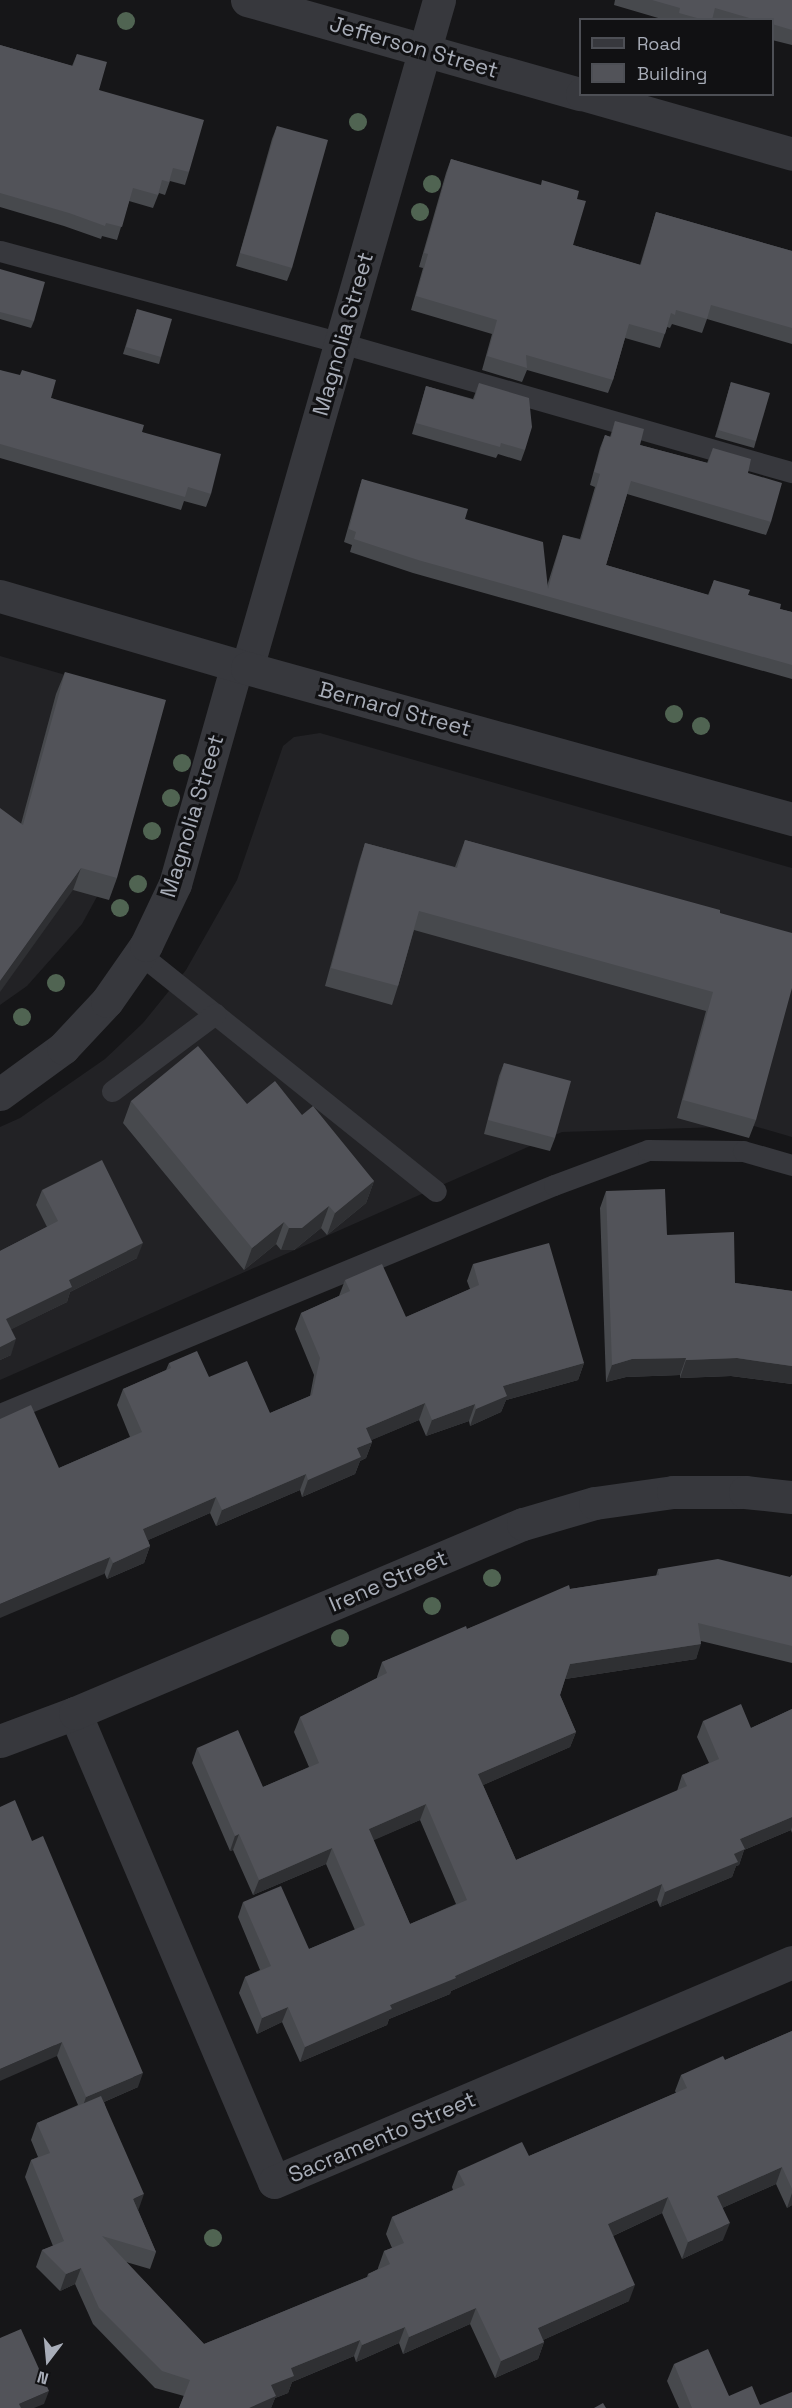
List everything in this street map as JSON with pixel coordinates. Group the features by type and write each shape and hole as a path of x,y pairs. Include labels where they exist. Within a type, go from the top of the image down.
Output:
{"street":[{"name":"Jefferson Street","path":"247,0 579,93"},
{"name":"Magnolia Street","path":"0,1094 63,1048 107,1001 140,954 175,884 340,343 439,0"},
{"name":"Jefferson Street","path":"588,96 792,154"},
{"name":"Bernard Street","path":"0,596 242,667 792,819"},
{"name":"Irene Street","path":"0,1741 75,1713 523,1524 595,1503 673,1492 746,1492 792,1497"},
{"name":"Sacramento Street","path":"75,1713 274,2182 792,1962"}],"lane":[{"path":"0,251 340,343 792,472"},
{"path":"140,954 436,1191"},
{"path":"112,1091 215,1014"},
{"path":"0,1414 554,1185 648,1150 743,1151 792,1165"}],"shaded area":[{"path":"0,656 138,696 155,715 156,738 122,851 82,924 27,986 0,1005"},
{"path":"320,733 792,868 792,1137 754,1126 562,1132 0,1380 0,1127 20,1118 105,1059 143,1023 186,970 237,880 283,746 294,737"}],"building":[{"path":"652,0 792,0 792,30 774,25 774,18 749,18 715,8 712,18 697,18 679,13 680,8"},
{"path":"0,45 73,66 77,54 107,62 99,90 204,120 189,172 173,168 169,182 162,180 158,195 133,188 122,227 106,223 105,226 0,193"},
{"path":"277,126 328,140 292,268 240,253"},
{"path":"451,159 541,185 542,180 579,191 577,199 586,201 573,245 641,265 656,212 792,251 792,328 711,305 707,319 676,310 675,315 671,313 665,334 629,324 613,380 526,355 527,368 487,356 497,320 416,296 428,254 424,253"},
{"path":"0,269 45,282 34,321 0,312"},
{"path":"137,309 172,319 161,357 126,347"},
{"path":"0,370 20,375 22,370 56,380 51,398 144,425 142,432 221,454 211,494 188,487 185,497 0,444"},
{"path":"731,382 770,393 756,441 718,430"},
{"path":"479,383 529,398 532,427 525,450 501,443 500,447 416,423 426,386 474,400"},
{"path":"615,421 644,429 640,445 708,463 713,448 751,459 748,473 782,483 771,522 631,481 606,565 709,595 714,580 750,590 748,595 781,604 780,609 792,612 792,665 418,560 354,539 356,532 349,529 362,479 468,509 465,519 543,542 548,589 563,535 581,540 600,474 594,472 605,435 611,437"},
{"path":"65,672 166,700 117,878 81,868 0,981 0,808 23,825"},
{"path":"465,840 720,910 720,913 792,933 792,988 756,1120 683,1100 713,992 419,911 398,986 331,968 365,843 457,868"},
{"path":"198,1046 247,1104 275,1081 302,1115 313,1106 374,1181 335,1213 329,1206 302,1228 289,1228 284,1222 252,1248 131,1101"},
{"path":"504,1063 571,1081 555,1138 488,1120"},
{"path":"102,1160 143,1243 69,1280 72,1287 6,1319 16,1339 0,1347 0,1251 58,1221 42,1190"},
{"path":"665,1189 667,1235 734,1232 735,1283 792,1291 792,1366 737,1358 632,1359 612,1365 606,1191"},
{"path":"549,1243 584,1363 503,1386 507,1396 476,1409 475,1404 432,1420 425,1403 366,1428 372,1442 357,1448 361,1457 308,1480 306,1474 222,1510 216,1497 143,1529 150,1546 113,1563 110,1557 0,1604 0,1419 31,1405 59,1468 142,1432 123,1389 171,1368 169,1363 197,1351 209,1377 247,1361 270,1413 312,1395 320,1358 301,1313 350,1291 345,1280 382,1264 406,1317 479,1285 473,1264"},
{"path":"718,1559 790,1577 792,1575 792,1646 698,1623 701,1644 570,1664 560,1695 576,1732 478,1774 516,1860 687,1786 682,1775 719,1759 703,1721 741,1704 751,1728 792,1709 792,1817 740,1839 745,1849 734,1854 738,1862 665,1892 662,1884 455,1976 456,1978 390,2005 392,2009 305,2047 288,2007 262,2018 245,1977 271,1966 243,1902 281,1886 309,1949 365,1925 332,1848 259,1880 239,1834 235,1836 197,1748 238,1730 263,1787 319,1763 300,1717 387,1673 382,1662 466,1626 467,1629 569,1585 570,1589 659,1575 658,1569","holes":["426,1804 467,1900 410,1924 369,1829"]},
{"path":"15,1800 32,1841 43,1836 143,2073 86,2097 62,2042 0,2069 0,1807"},
{"path":"792,2031 792,2189 782,2167 717,2196 730,2223 688,2242 668,2197 608,2224 635,2285 538,2328 544,2342 501,2361 476,2308 409,2337 405,2327 362,2345 360,2340 291,2368 294,2376 271,2385 276,2396 249,2408 179,2408 190,2380 162,2371 99,2308 81,2268 66,2274 42,2250 64,2241 31,2160 50,2153 37,2123 101,2096 144,2194 133,2199 156,2252 102,2236 204,2344 370,2276 368,2274 390,2264 384,2251 404,2243 392,2217 465,2185 458,2171 522,2142 529,2156 687,2088 681,2075 723,2056 725,2060"},
{"path":"21,2329 49,2391 19,2404 21,2408 0,2408 0,2338"},
{"path":"708,2349 729,2396 752,2386 760,2405 792,2392 792,2408 692,2408 674,2364"},
{"path":"603,2403 606,2408 594,2408"}]}
